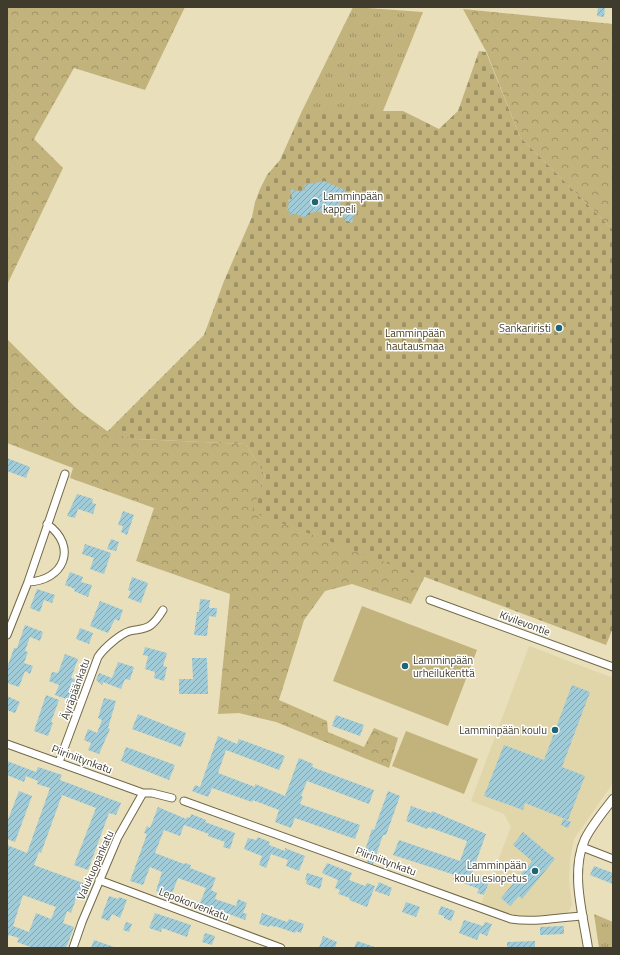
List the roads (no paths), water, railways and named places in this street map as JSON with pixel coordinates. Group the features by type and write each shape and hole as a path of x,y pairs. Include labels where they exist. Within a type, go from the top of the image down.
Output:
{"street":[{"path":"7,635 28,582 65,474"},
{"path":"28,582 36,582 47,578 56,571 62,562 65,545 59,534 47,524"},
{"name":"Kivilevontie","path":"430,600 613,667"},
{"name":"Äyräpäänkatu","path":"59,762 98,657 102,651 110,643 129,631 144,629 151,625 163,610"},
{"name":"Piiriniitynkatu","path":"7,744 143,793 152,792 172,798"},
{"name":"Valukuopankatu","path":"73,948 99,880 118,837 143,793"},
{"path":"588,948 579,893 578,873 582,847 592,828 613,799"},
{"name":"Piiriniitynkatu","path":"184,801 511,919 536,920 583,916"},
{"path":"582,847 613,859"},
{"name":"Lepokorvenkatu","path":"99,880 281,948"}],"place":[{"name":"Lamminpään kappeli","path":"315,202"},
{"name":"Sankariristi","path":"559,328"},
{"name":"Lamminpään urheilukenttä","path":"405,666"},
{"name":"Lamminpään koulu","path":"555,730"},
{"name":"Lamminpään koulu esiopetus","path":"535,871"}],"park label":[{"name":"Lamminpään hautausmaa","path":"415,339"}]}
